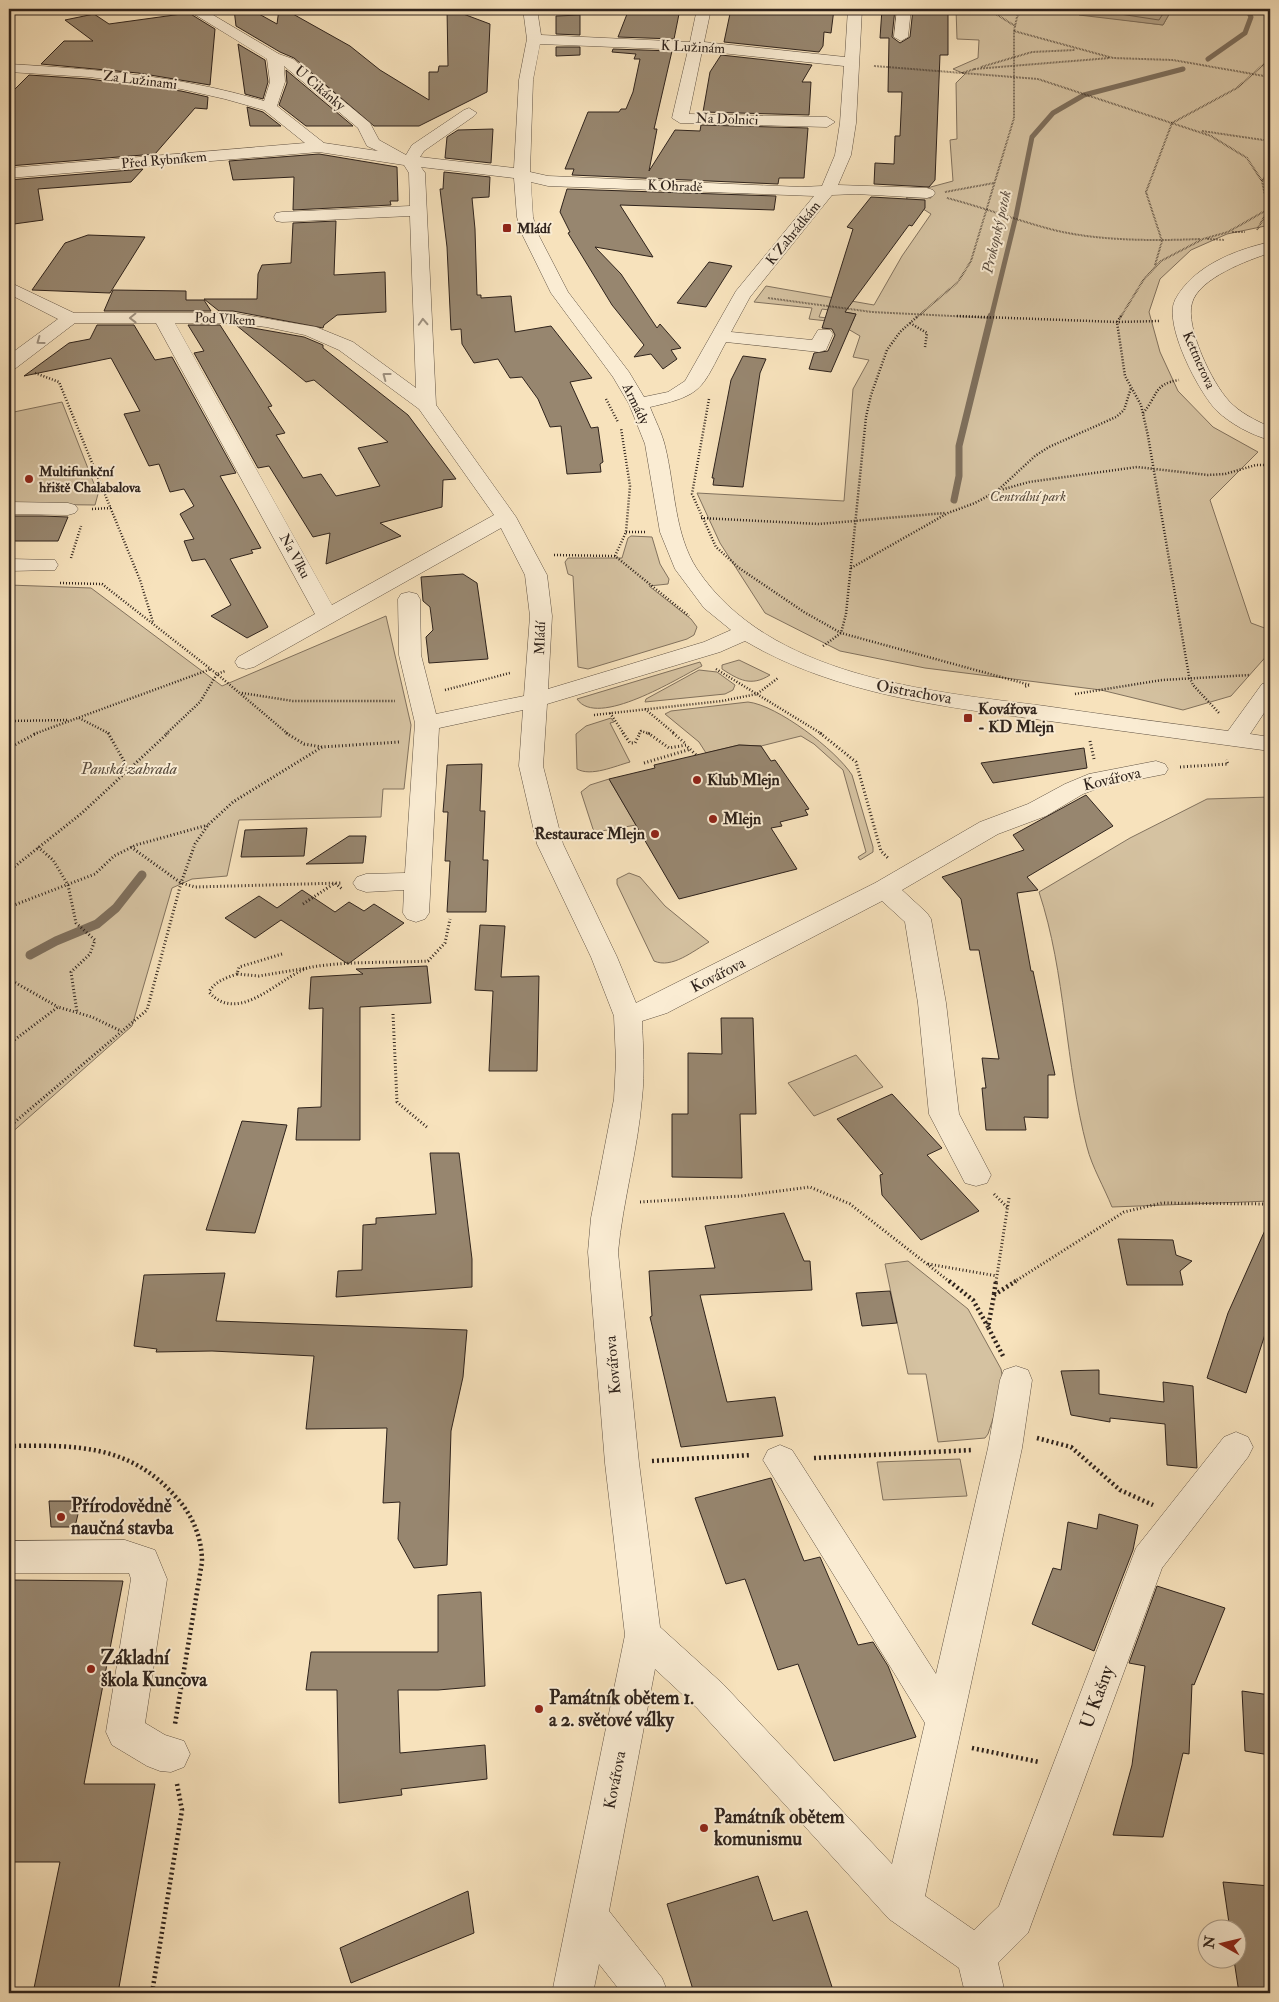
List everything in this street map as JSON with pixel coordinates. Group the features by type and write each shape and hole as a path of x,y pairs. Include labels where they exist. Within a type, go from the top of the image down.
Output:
{"street":[{"name":"U Cikánky","path":"193,9 274,57 288,62 365,126 373,143 410,161"},
{"name":"Armády","path":"528,9 534,34 526,80 522,175 525,217 542,258 560,293 622,376 639,404 655,444 671,532 686,569 712,603 746,632"},
{"name":"Na Dolnici","path":"704,9 680,118 826,122"},
{"name":"K Zahrádkám","path":"639,404 674,396 693,384 742,295 828,190 843,155 848,123 855,9"},
{"path":"901,37 904,9"},
{"name":"K Lužinám","path":"534,34 696,42 851,62"},
{"path":"269,106 278,89 279,73 274,57"},
{"name":"Za Lužinami","path":"9,68 89,73 180,85 269,106 319,147"},
{"path":"410,161 418,148 469,113"},
{"name":"Před Rybníkem","path":"9,173 319,147 410,161"},
{"path":"410,161 502,170 522,175"},
{"path":"410,161 417,173 426,405"},
{"name":"K Ohradě","path":"522,175 557,181 801,192 828,190 927,193"},
{"path":"282,217 418,211"},
{"name":"Kettnerova","path":"1270,247 1229,261 1200,280 1183,302 1184,321 1193,351 1217,399 1232,414 1251,426 1270,434"},
{"name":"Pod Vlkem","path":"9,287 71,318 162,317 250,319 323,335 346,346 426,405"},
{"name":"Na Vlku","path":"162,317 328,616"},
{"path":"9,364 71,318"},
{"path":"719,336 819,346 824,334"},
{"name":"Mládí","path":"426,405 506,517 536,575 541,616 537,700 533,724 531,766 550,844 604,957 628,1016"},
{"path":"9,508 79,512"},
{"path":"246,662 506,517"},
{"path":"9,565 57,569"},
{"path":"409,599 410,655 422,706 416,913"},
{"path":"422,706 537,700 571,688 712,647 746,632"},
{"name":"Oistrachova","path":"746,632 802,662 881,687 1230,749 1270,744"},
{"path":"1230,749 1266,694"},
{"name":"Kovářova","path":"573,1993 589,1918 642,1635 622,1463 603,1252 606,1218 628,1099 630,1061 628,1016 657,1006 884,889 989,828 1037,810 1074,788 1098,779 1156,769"},
{"path":"357,888 417,881"},
{"path":"884,889 918,918 932,1003 944,1114 976,1175"},
{"path":"903,1905 1007,1439 1016,1380"},
{"name":"U Kašny","path":"976,1956 1014,1919 1148,1559 1236,1447"},
{"path":"780,1460 942,1730"},
{"path":"9,1557 125,1556 143,1561 149,1579 126,1732 160,1753 170,1754"},
{"path":"642,1635 710,1696 903,1905 976,1956 985,1993"},
{"path":"589,1918 647,1993"}],"path":[{"path":"988,9 1015,26"},
{"path":"821,647 841,632 846,614 866,417 872,391 891,343 910,323 952,288 967,270 1014,118 1014,31 1022,9"},
{"path":"1014,31 1113,58"},
{"path":"959,73 1014,57 1047,50 1085,51"},
{"path":"974,69 1113,58 1173,60 1270,77"},
{"path":"1220,715 1193,684 1189,676 1143,413 1122,364 1117,322 1155,267 1161,252 1162,241 1146,192 1172,123 1215,102 1258,74 1270,59"},
{"path":"874,66 1038,79 1211,136 1247,158 1262,181 1269,209 1228,232 1203,239 1170,255 1155,267"},
{"path":"1195,130 1270,141"},
{"path":"1262,181 1270,170"},
{"path":"927,193 994,184"},
{"path":"927,193 987,208 1021,220 1079,234 1162,241 1203,239"},
{"path":"742,295 872,312 919,315 1117,322 1184,321"},
{"path":"910,323 928,333 925,347"},
{"path":"26,372 43,375 59,382 140,580 153,622"},
{"path":"615,556 626,532 630,486 621,428 596,380 622,376"},
{"path":"1143,413 1148,408 1158,386 1162,383 1206,380"},
{"path":"997,491 1035,456 1049,447 1064,438 1116,417 1124,410 1131,388"},
{"path":"705,424 692,494 701,518 716,547 740,568 804,612 841,632 1030,686 1022,688"},
{"path":"851,568 948,513 975,503 997,491 1029,482 1153,466 1218,475 1249,465 1270,465"},
{"path":"69,564 79,512 111,508"},
{"path":"701,518 802,524 948,513"},
{"path":"550,555 615,556 696,621"},
{"path":"63,583 57,569 40,582 63,583 102,584 153,622 240,692 291,738 304,744 322,747 407,741"},
{"path":"9,872 82,813 200,702 217,674 246,662"},
{"path":"9,748 29,736 211,669"},
{"path":"718,671 825,736 856,762 881,851 890,861"},
{"path":"240,692 293,701 422,706 510,674"},
{"path":"1071,695 1147,680 1189,676 1248,675"},
{"path":"594,715 722,701 757,694 778,678"},
{"path":"644,709 696,756"},
{"path":"610,713 630,743 635,743 641,731 645,731 669,748 686,745"},
{"path":"79,718 110,734 128,768"},
{"path":"9,721 72,720"},
{"path":"9,1127 147,1010 181,884 195,844 208,826 233,802 322,747"},
{"path":"1091,747 1094,761"},
{"path":"644,763 690,749"},
{"path":"1156,769 1228,764 1230,749"},
{"path":"9,908 24,899 68,885 97,873 112,857 154,837 208,826"},
{"path":"38,847 53,860 68,885 71,907 76,923 95,940 95,948 91,955 78,964 71,972 77,1012"},
{"path":"131,847 181,884 195,887 335,883 357,888"},
{"path":"303,904 335,883 357,888"},
{"path":"310,968 258,998 232,1003 216,1000 209,992 212,986 237,974 259,976 310,968 428,961 438,955 446,942 450,932 450,919"},
{"path":"237,974 239,967 244,964 263,961 282,954"},
{"path":"9,978 58,1007 92,1017 121,1031"},
{"path":"9,1044 58,1007"},
{"path":"393,1014 397,1102 428,1128"},
{"path":"639,1202 741,1196 810,1187 850,1204 973,1300 1016,1380"},
{"path":"988,1327 1009,1198"},
{"path":"994,1295 1124,1212 1162,1204 1270,1204"},
{"path":"927,1264 997,1276"},
{"path":"648,1461 759,1454 780,1460 1007,1439 1071,1447 1120,1490 1158,1507"},
{"path":"942,1730 1070,1769"}],"green space":[{"name":"Centrální park","path":"956,9 1083,9 1079,14 1163,25 1172,9 1270,9 1270,225 1227,234 1191,250 1160,279 1149,312 1160,352 1178,391 1213,427 1258,452 1210,500 1251,623 1270,630 1270,652 1231,696 1183,710 1101,690 925,668 840,651 765,613 720,543 697,493 844,501 853,389 869,360 853,357 860,336 836,322 809,319 812,308 754,302 766,286 874,305 902,256 931,214 906,198 931,198 931,191 927,188 953,181 950,140 957,139 956,83 965,74 953,69 978,58 979,40 957,39","holes":["822,309 856,314 853,321 819,317"]},
{"path":"62,402 98,494 95,505 9,504 9,413"},
{"path":"631,536 652,537 660,564 669,579 668,584 649,586 691,619 697,627 694,635 687,639 588,669 578,667 573,576 568,574 565,562 568,558 622,558 628,538"},
{"name":"Panská zahrada","path":"9,585 91,588 222,686 386,616 411,725 404,789 383,789 381,817 239,820 227,876 192,879 172,888 132,1026 9,1135"},
{"path":"739,660 770,675 757,681 745,681 722,669 722,665"},
{"path":"700,662 702,666 657,690 619,705 602,708 587,707 577,699"},
{"path":"699,670 717,672 735,685 733,690 725,694 645,702 646,699"},
{"path":"748,702 774,711 805,730 833,753 844,765 852,775 873,852 860,860 858,857 866,852 843,770 814,744 801,736 761,746 739,745 706,753 699,742 665,714 671,711"},
{"path":"611,718 614,722 610,723 630,762 589,772 577,769 576,734 586,726"},
{"path":"609,779 636,825 596,832 593,829 581,792 590,785"},
{"path":"1270,797 1270,1201 1112,1207 1087,1147 1074,1084 1055,954 1039,892 1130,838 1207,799"},
{"path":"629,873 640,877 665,906 709,942 675,961 661,963 654,961 617,884 617,879"},
{"path":"856,1055 883,1087 814,1116 788,1083"},
{"path":"908,1261 968,1309 1001,1369 1004,1385 985,1438 938,1442 926,1374 908,1374 885,1264"},
{"path":"960,1459 967,1496 883,1500 877,1462"}],"water":[{"path":"1083,9 1172,9 1163,25 1079,15"}],"building":[{"path":"234,9 250,9 277,24 279,9 284,9 350,46 380,70 429,100 429,72 438,72 439,66 448,66 447,9 450,9 490,24 487,92 419,126 374,126 294,58 280,52 236,26"},
{"path":"629,9 680,9 674,39 618,37"},
{"path":"731,9 834,9 831,33 824,32 823,46 819,52 724,42"},
{"path":"882,9 895,9 892,37 900,43 910,37 913,9 948,9 948,55 940,55 935,180 929,187 874,184 875,163 894,164 895,136 900,136 902,92 888,92 889,38 880,38"},
{"path":"189,13 215,29 210,85 138,73 41,64 64,41 93,41 65,20 94,14 109,24"},
{"path":"580,15 580,35 556,34 556,16"},
{"path":"238,44 265,60 268,82 263,99 245,94"},
{"path":"556,47 580,47 580,55 556,56"},
{"path":"613,49 672,51 654,129 657,129 649,171 675,130 700,131 701,125 808,128 804,178 779,178 778,184 572,175 574,169 565,169 588,112 619,112 621,109 626,109 633,92 640,59 634,59 636,54 612,52"},
{"path":"721,55 812,65 802,82 811,82 809,115 703,112 710,72"},
{"path":"286,70 353,126 306,126 279,105 287,83"},
{"path":"29,75 89,79 181,91 208,97 207,109 195,108 155,154 9,166 9,95"},
{"path":"247,107 263,112 281,126 250,126"},
{"path":"493,129 491,163 445,158 447,137 458,130"},
{"path":"319,154 397,167 398,201 390,201 391,205 293,210 294,177 233,180 229,161"},
{"path":"143,169 131,182 38,189 43,220 14,224 12,211 9,212 9,180"},
{"path":"444,172 490,177 489,197 472,198 477,295 481,295 481,298 511,296 515,332 551,326 592,378 570,382 591,428 598,427 603,462 600,464 601,472 567,474 561,426 550,427 538,399 522,377 510,378 498,359 474,363 462,344 461,329 451,330 447,247 440,189 443,189"},
{"path":"567,189 776,196 774,210 620,205 653,257 595,247 621,274 657,328 660,324 681,348 671,350 677,359 663,369 651,354 634,357 644,345 612,305 568,233 570,232 560,212"},
{"path":"871,197 925,200 925,208 912,226 909,225 845,312 856,314 831,372 809,369 814,353 828,351 835,335 832,329 822,328 853,229 847,227"},
{"path":"336,221 334,275 385,272 386,312 337,315 324,325 323,328 233,311 219,311 204,299 257,299 258,274 262,265 291,263 293,223"},
{"path":"88,235 145,237 110,293 32,290 65,243"},
{"path":"709,262 732,266 706,307 677,303"},
{"path":"113,290 186,291 186,300 204,300 211,311 104,311"},
{"path":"97,325 134,325 155,360 172,357 236,473 220,476 261,548 251,550 253,553 230,559 268,627 247,638 211,616 231,605 205,559 192,561 184,541 194,539 180,514 194,506 184,489 170,492 159,464 149,466 124,414 140,411 111,358 24,376 69,343 90,339"},
{"path":"188,325 220,325 272,406 268,407 285,433 276,435 303,478 321,474 336,496 380,486 358,448 388,442 314,380 306,382 236,325 304,337 323,345 323,348 408,415 456,479 443,480 442,507 380,523 401,536 326,564 330,533 313,537 269,466 258,468 194,353 204,351"},
{"path":"743,356 766,359 760,373 743,487 713,485 714,478 712,478 731,380"},
{"path":"9,516 68,517 58,541 9,541"},
{"path":"463,574 477,583 488,659 429,663 426,637 433,630 430,607 423,601 421,577"},
{"name":"Mlejn","path":"739,745 761,746 771,761 775,760 809,809 805,810 808,815 780,822 782,826 771,828 797,869 679,899 609,779 655,768 654,765"},
{"path":"1084,748 1087,768 993,783 981,763"},
{"path":"482,764 480,811 485,811 483,860 488,860 486,912 447,912 450,861 445,861 448,812 443,812 447,765"},
{"path":"1086,795 1113,826 1027,877 1038,890 1017,893 1031,971 1033,971 1055,1075 1048,1075 1048,1118 1024,1117 1026,1130 986,1130 982,1088 986,1088 982,1058 999,1059 979,950 970,950 961,899 942,877 1024,850 1013,835"},
{"path":"307,828 304,856 241,857 245,830"},
{"path":"349,836 366,836 363,863 306,864"},
{"path":"302,890 335,912 349,902 364,911 374,904 404,923 348,964 281,920 255,938 225,918 259,896 277,908"},
{"path":"480,925 505,926 501,977 539,976 537,1071 489,1071 493,991 475,990"},
{"path":"427,966 431,1003 360,1007 360,1140 296,1140 298,1108 321,1107 323,1008 309,1009 311,977 363,974 356,969"},
{"path":"721,1018 753,1018 756,1114 740,1114 742,1178 672,1177 672,1114 688,1114 688,1053 722,1054"},
{"path":"892,1094 942,1148 927,1155 979,1211 921,1240 882,1195 880,1175 883,1174 837,1119"},
{"path":"242,1121 287,1125 255,1233 206,1230"},
{"path":"430,1153 459,1153 472,1259 472,1287 336,1297 338,1271 362,1270 363,1225 376,1224 376,1218 436,1214"},
{"path":"784,1213 804,1261 810,1261 812,1290 700,1295 727,1402 775,1397 783,1436 681,1447 650,1317 652,1316 649,1271 715,1268 705,1226"},
{"path":"1270,1219 1270,1319 1246,1393 1207,1378 1228,1313"},
{"path":"1118,1239 1173,1240 1176,1255 1192,1261 1180,1271 1183,1285 1127,1285"},
{"path":"225,1273 216,1321 467,1330 463,1377 451,1431 447,1565 414,1568 398,1539 400,1502 383,1503 387,1428 306,1429 314,1356 212,1351 156,1352 157,1349 134,1346 144,1275"},
{"path":"890,1291 897,1323 862,1326 856,1293"},
{"path":"1099,1370 1099,1394 1164,1402 1163,1382 1193,1386 1197,1468 1167,1465 1165,1424 1110,1418 1110,1422 1071,1415 1061,1371"},
{"path":"771,1478 804,1561 820,1557 858,1645 873,1642 888,1666 916,1737 834,1761 798,1664 778,1670 745,1579 726,1584 695,1498"},
{"name":"Přírodovědně naučná stavba","path":"49,1501 81,1501 75,1527 51,1527"},
{"path":"1099,1514 1138,1525 1133,1550 1094,1651 1032,1624 1053,1568 1061,1570 1068,1522 1097,1529"},
{"path":"9,1580 123,1581 84,1784 155,1784 118,1993 33,1993 60,1862 9,1862"},
{"path":"1157,1586 1225,1608 1194,1685 1192,1684 1189,1754 1183,1753 1163,1837 1113,1835 1132,1765 1145,1666 1129,1663"},
{"path":"481,1592 485,1686 438,1690 398,1690 400,1753 485,1745 487,1779 401,1789 402,1795 339,1803 337,1690 306,1690 311,1652 438,1652 438,1595"},
{"path":"1242,1691 1270,1695 1270,1755 1245,1751"},
{"path":"758,1876 773,1921 807,1911 834,1993 694,1993 667,1904"},
{"path":"1223,1882 1270,1886 1270,1993 1239,1993 1236,1970 1246,1970 1246,1920 1229,1920"},
{"path":"468,1891 474,1933 351,1983 340,1948"}],"waterway":[{"name":"Prokopský potok","path":"1208,59 1245,33 1251,17 1247,9"},
{"name":"Prokopský potok","path":"991,318 1016,216 1032,137 1053,113 1084,95 1183,69"},
{"name":"Prokopský potok","path":"954,500 959,476 959,446 991,316"},
{"name":"Prokopský potok","path":"30,955 56,941 97,924 116,908 142,875"}],"place":[{"name":"Mládí","path":"507,228"},
{"name":"Multifunkční hřiště Chalabalova","path":"29,479"},
{"name":"Kovářova - KD Mlejn","path":"968,718"},
{"name":"Klub Mlejn","path":"697,780"},
{"name":"Mlejn","path":"713,819"},
{"name":"Restaurace Mlejn","path":"655,834"},
{"name":"Přírodovědně naučná stavba","path":"61,1517"},
{"name":"Základní škola Kuncova","path":"91,1669"},
{"name":"Památník obětem 1. a 2. světové války","path":"539,1709"},
{"name":"Památník obětem komunismu","path":"704,1828"}]}
